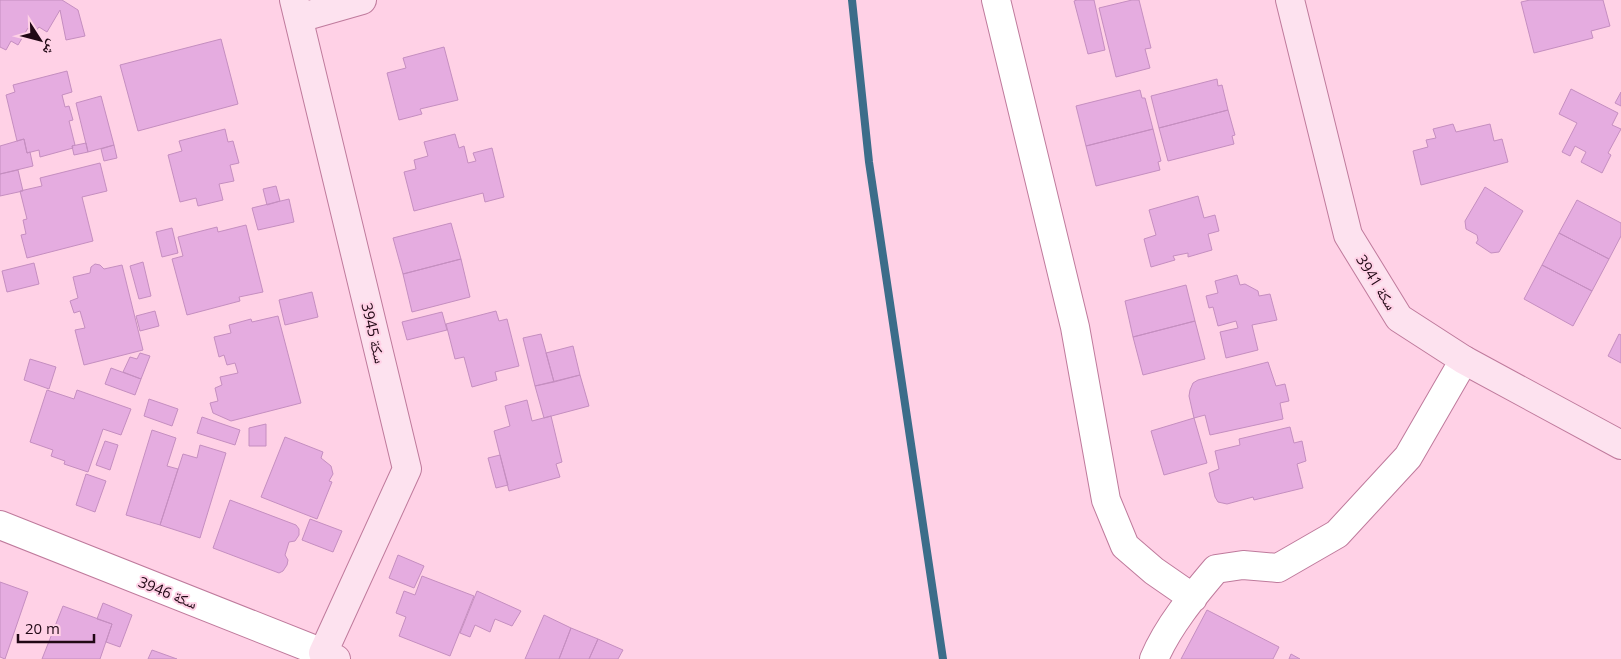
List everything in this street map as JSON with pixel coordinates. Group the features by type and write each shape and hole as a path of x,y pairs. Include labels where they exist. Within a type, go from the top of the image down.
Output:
{"street":[{"path":"296,9 362,0"},
{"path":"996,0 1075,327 1106,500 1125,546 1154,571 1193,598"},
{"name":"سكة 3941","path":"1290,0 1348,235 1399,318 1464,360 1621,445"},
{"name":"سكة 3945","path":"296,9 407,468 330,656"},
{"path":"1154,659 1161,642 1216,569 1243,565 1278,568 1337,534 1408,457 1464,360"},
{"name":"سكة 3946","path":"0,525 330,656"}],"building":[{"path":"0,0 62,0 78,10 85,36 66,40 60,10 47,32 39,27 35,32 28,28 18,45 11,41 6,50 0,47"},
{"path":"1094,0 1105,50 1088,54 1074,1"},
{"path":"1139,0 1151,48 1145,49 1150,68 1116,77 1099,8"},
{"path":"1530,0 1603,0 1610,26 1591,31 1593,38 1534,53 1521,2"},
{"path":"221,39 238,104 138,131 120,65"},
{"path":"444,47 458,100 420,109 422,114 399,120 387,73 406,68 403,58"},
{"path":"67,71 72,92 62,95 65,107 69,106 73,120 69,121 75,145 72,146 73,148 40,157 39,150 27,153 24,139 17,141 6,95 15,92 13,85"},
{"path":"1217,79 1218,86 1222,85 1228,110 1159,128 1151,96"},
{"path":"1571,89 1618,113 1612,125 1621,129 1608,153 1611,155 1602,173 1581,162 1586,152 1575,146 1570,156 1562,152 1577,123 1559,114"},
{"path":"1140,90 1142,98 1145,98 1153,129 1086,146 1076,106"},
{"path":"1621,92 1621,106 1615,103"},
{"path":"101,96 114,145 88,152 76,103"},
{"path":"1228,110 1235,135 1232,136 1234,144 1168,161 1159,128"},
{"path":"1453,124 1456,132 1490,124 1494,141 1502,139 1508,162 1421,185 1413,151 1428,147 1426,140 1436,138 1433,129"},
{"path":"225,129 228,142 233,141 239,163 230,165 234,181 219,184 223,200 198,206 196,198 180,202 168,155 182,151 179,141"},
{"path":"1153,129 1161,161 1158,162 1160,170 1096,186 1086,146"},
{"path":"455,134 459,148 464,146 468,163 476,161 473,153 492,148 504,197 485,202 483,193 414,211 404,172 416,169 414,160 428,156 424,142"},
{"path":"24,139 27,153 30,152 33,166 0,174 0,146"},
{"path":"86,143 88,152 74,155 72,146"},
{"path":"114,145 117,158 104,161 101,149"},
{"path":"100,163 107,191 82,197 93,241 27,258 21,235 26,234 23,220 27,219 20,191 42,186 40,178"},
{"path":"18,170 23,191 0,196 0,174"},
{"path":"276,186 280,201 267,205 263,189"},
{"path":"1485,187 1523,211 1499,252 1491,253 1476,243 1478,240 1477,235 1466,229 1465,221"},
{"path":"1198,196 1204,218 1215,215 1219,231 1208,234 1212,250 1188,257 1188,253 1173,256 1175,260 1151,267 1144,239 1156,235 1149,210"},
{"path":"289,199 294,222 258,230 252,208"},
{"path":"1577,200 1621,223 1621,236 1609,259 1559,233"},
{"path":"451,223 461,259 403,274 393,238"},
{"path":"246,225 263,292 239,297 240,301 187,315 172,259 183,256 178,237 217,227 218,232"},
{"path":"172,228 178,253 162,257 156,232"},
{"path":"1559,233 1609,259 1592,291 1542,265"},
{"path":"461,259 470,297 412,312 403,274"},
{"path":"143,262 151,296 139,299 130,266"},
{"path":"34,263 39,284 7,292 2,271"},
{"path":"95,264 100,265 104,269 122,265 143,350 84,365 75,330 85,328 80,311 74,313 70,301 78,298 73,277 90,273 91,267"},
{"path":"1542,265 1592,291 1573,326 1524,299"},
{"path":"1237,275 1240,285 1245,284 1258,291 1259,296 1270,294 1277,320 1252,325 1258,350 1226,358 1220,332 1238,328 1236,321 1218,326 1213,307 1209,308 1206,296 1218,293 1215,281"},
{"path":"1186,285 1195,321 1133,337 1125,301"},
{"path":"312,292 318,317 285,325 279,300"},
{"path":"155,311 159,326 140,331 136,316"},
{"path":"496,311 499,321 507,319 519,366 495,372 497,380 472,387 464,357 455,359 446,324"},
{"path":"442,312 447,330 407,340 402,322"},
{"path":"278,316 301,403 231,421 213,413 210,403 218,401 215,388 222,385 220,377 238,373 235,363 227,365 224,355 219,357 214,337 231,333 229,325 251,319 252,322"},
{"path":"1195,321 1205,359 1143,375 1133,337"},
{"path":"541,334 554,382 535,386 523,338"},
{"path":"1619,334 1621,335 1621,363 1608,356"},
{"path":"573,346 580,375 554,382 546,353"},
{"path":"140,353 150,356 141,379 123,372 130,357 137,359"},
{"path":"30,359 56,367 49,389 24,380"},
{"path":"1268,362 1276,386 1285,384 1289,401 1280,403 1283,419 1210,435 1205,415 1194,418 1189,396 1193,383 1198,380"},
{"path":"111,368 141,379 135,395 105,384"},
{"path":"580,375 589,406 544,418 535,386"},
{"path":"47,390 74,399 77,390 131,409 121,435 103,429 88,472 64,464 65,461 51,456 53,450 30,442"},
{"path":"149,399 178,409 172,426 144,416"},
{"path":"527,400 532,421 551,416 562,462 556,464 560,477 509,491 494,431 510,426 505,406"},
{"path":"202,417 240,430 235,445 197,433"},
{"path":"1194,418 1207,463 1164,475 1151,431"},
{"path":"266,424 266,446 249,446 249,428"},
{"path":"1290,427 1294,443 1302,441 1306,461 1297,464 1303,488 1254,500 1253,497 1227,504 1218,502 1209,473 1219,469 1215,451 1240,445 1239,439"},
{"path":"152,430 176,438 167,466 178,469 160,525 126,515"},
{"path":"285,437 323,452 321,458 331,466 333,474 329,481 332,482 317,519 261,497"},
{"path":"105,441 118,445 110,470 96,465"},
{"path":"200,445 226,453 200,538 160,525 183,454 197,458"},
{"path":"500,455 508,485 496,488 488,458"},
{"path":"86,474 106,481 95,512 76,505"},
{"path":"230,500 296,525 299,529 299,535 295,541 289,542 285,555 288,560 287,565 283,571 279,573 213,548"},
{"path":"310,519 342,531 333,552 302,540"},
{"path":"398,555 424,566 414,588 389,578"},
{"path":"422,576 474,596 450,656 399,636 406,617 396,613 404,591 415,595"},
{"path":"0,582 28,592 5,659 0,657"},
{"path":"477,591 521,611 512,626 495,619 490,632 475,625 470,637 460,633"},
{"path":"103,603 132,615 120,647 106,642 112,624 97,619"},
{"path":"63,606 112,624 100,659 42,659"},
{"path":"1207,610 1279,647 1273,659 1181,659"},
{"path":"544,615 571,628 559,659 525,659"},
{"path":"571,628 598,639 589,659 559,659"},
{"path":"598,639 623,650 618,659 589,659"},
{"path":"152,650 177,659 148,659"},
{"path":"1291,654 1300,659 1289,659"}],"waterway":[{"path":"852,0 869,162 943,659"}]}
